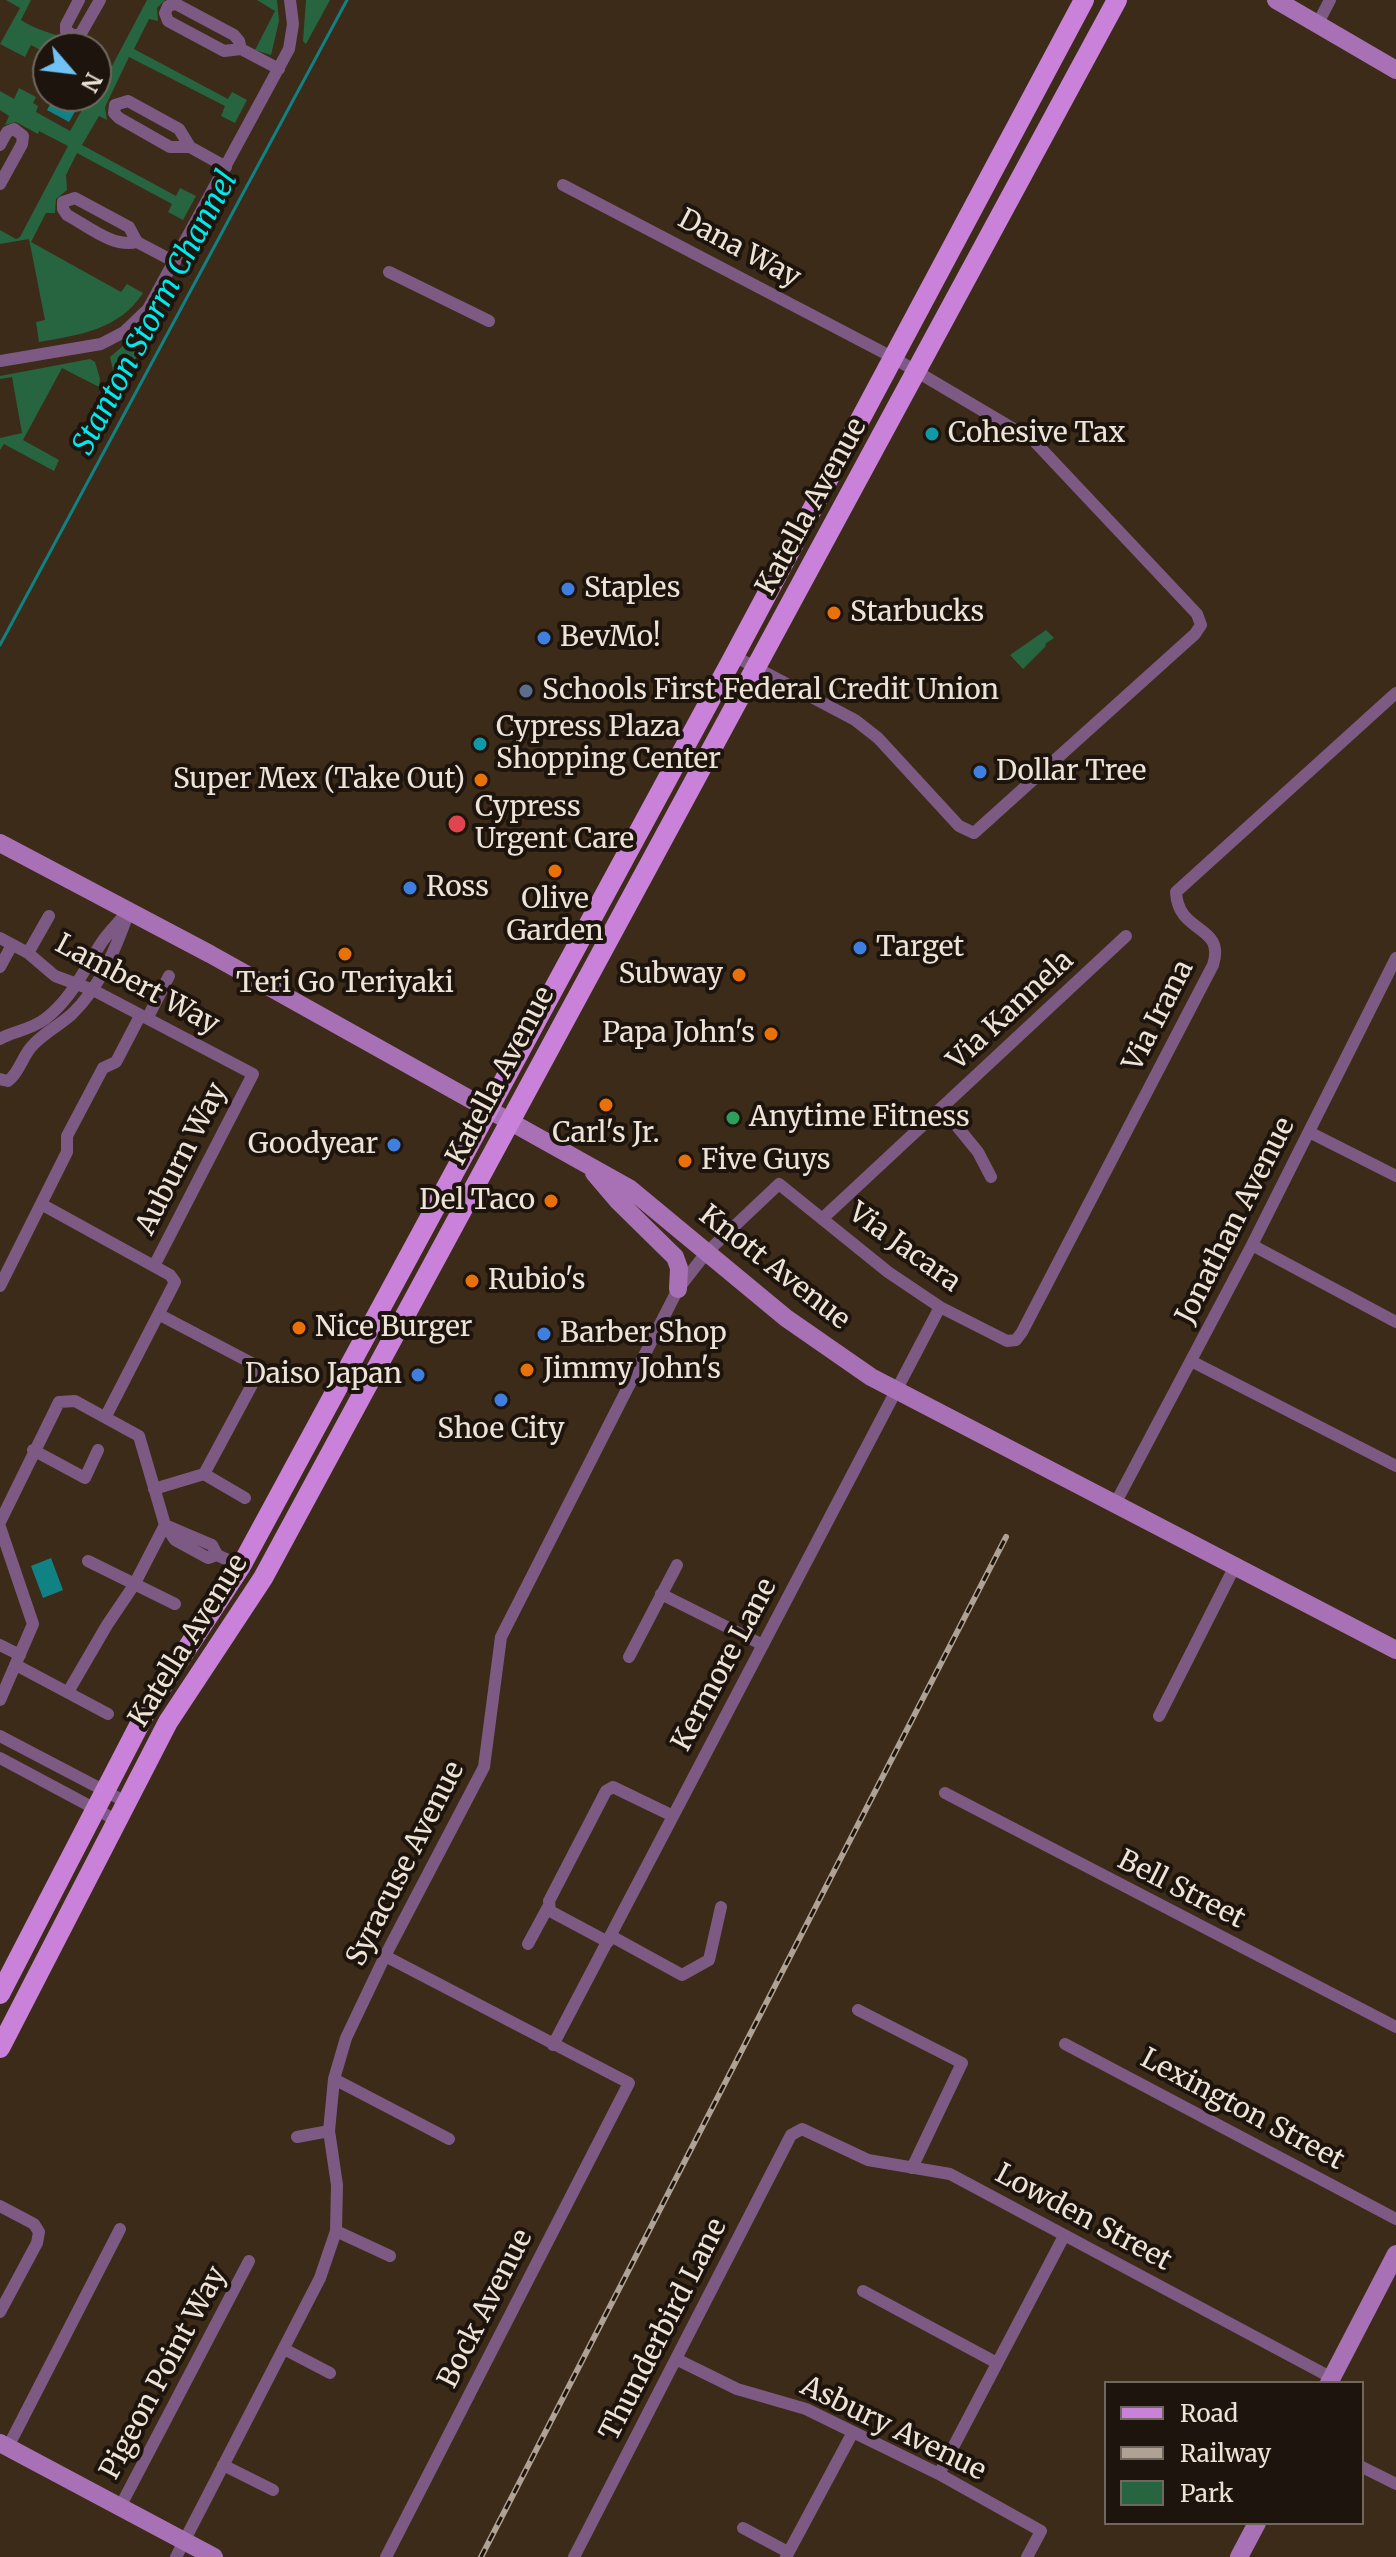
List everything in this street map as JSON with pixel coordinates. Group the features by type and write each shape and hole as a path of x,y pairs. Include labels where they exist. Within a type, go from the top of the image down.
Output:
{"main road":[{"name":"Katella Avenue","path":"0,1994 155,1696 241,1566 734,656 1084,0"},
{"name":"Katella Avenue","path":"0,2048 116,1820 189,1687 263,1578 1117,0"},
{"path":"1276,0 1396,70"},
{"name":"Knott Avenue","path":"0,843 129,911 629,1188 786,1318 871,1377 1396,1650"},
{"path":"584,1162 617,1200 675,1257 679,1268 678,1289"},
{"path":"334,1446 325,1437 356,1378 359,1347"},
{"path":"1331,2380 1396,2254"},
{"path":"4,2445 120,2507 180,2549 214,2557"},
{"path":"1239,2557 1256,2525"}],"street":[{"path":"79,0 66,25 66,31 73,35 80,35 86,28 100,0"},
{"path":"0,361 101,344 124,332 148,309 289,49 293,24 290,0"},
{"path":"1318,23 1330,0"},
{"path":"241,49 234,35 176,4 168,6 165,13 168,21 224,51 241,49 279,69"},
{"path":"190,147 184,134 166,122 128,101 115,105 114,113 119,118 170,147 190,147 226,167"},
{"path":"0,145 7,132 14,129 23,136 22,144 0,184"},
{"name":"Dana Way","path":"563,185 892,357 1034,441 1197,614 1201,625 1195,634 974,833 959,826 878,738 855,720 756,667"},
{"path":"137,242 126,245 117,243 67,215 63,202 75,198 129,227 137,242 175,262"},
{"path":"389,272 489,321"},
{"path":"734,656 756,667"},
{"name":"Via Irana","path":"1007,1341 1016,1340 1022,1332 1213,965 1218,950 1214,940 1186,920 1176,906 1176,892 1396,693"},
{"path":"0,1039 27,1031 63,1004 101,942 129,911"},
{"path":"0,1079 8,1081 14,1077 34,1044 58,1027 93,990 115,950 129,911"},
{"path":"28,953 49,916"},
{"name":"Via Kannela","path":"823,1218 1126,936"},
{"path":"0,967 6,942"},
{"name":"Lambert Way","path":"6,942 28,953 55,976 93,990 253,1074"},
{"name":"Jonathan Avenue","path":"1115,1504 1252,1245 1396,958"},
{"path":"0,1286 67,1152 67,1136 103,1068 116,1062 169,976"},
{"path":"27,1031 34,1044"},
{"name":"Auburn Way","path":"154,1266 253,1074"},
{"path":"942,1108 978,1152 991,1177"},
{"path":"1309,1132 1396,1176"},
{"name":"Via Jacara","path":"779,1184 888,1272 940,1307 1007,1341"},
{"name":"Syracuse Avenue","path":"180,2549 320,2278 336,2231 337,2185 329,2131 334,2079 346,2038 385,1956 484,1767 501,1637 678,1289 706,1253 779,1184"},
{"path":"41,1204 170,1275 175,1282 106,1416"},
{"path":"1252,1245 1396,1322"},
{"name":"Kermore Lane","path":"553,2045 940,1307"},
{"path":"154,1489 204,1474 261,1368 160,1315"},
{"path":"1191,1361 1396,1466"},
{"path":"0,1700 33,1624 0,1525 33,1450 59,1402 75,1401 139,1436 165,1525 175,1540 208,1558 217,1555 241,1566"},
{"path":"33,1450 85,1478 98,1450"},
{"path":"204,1474 245,1498"},
{"path":"68,1692 134,1585 165,1525"},
{"path":"88,1561 175,1604"},
{"path":"629,1657 677,1565"},
{"path":"1159,1716 1235,1566"},
{"path":"661,1594 763,1645"},
{"path":"0,1645 68,1692 108,1714"},
{"path":"0,1736 100,1800 116,1820"},
{"path":"0,1758 100,1800 126,1802"},
{"path":"528,1944 609,1787 673,1816"},
{"name":"Bell Street","path":"945,1793 1396,2027"},
{"path":"548,1907 550,1911 682,1975 709,1960 721,1907"},
{"path":"385,1956 553,2045"},
{"path":"858,2010 962,2063 912,2168"},
{"name":"Lexington Street","path":"1065,2044 1396,2219"},
{"name":"Bock Avenue","path":"386,2557 629,2083 553,2045"},
{"path":"334,2079 449,2139"},
{"name":"Lowden Street","path":"802,2129 868,2160 950,2174 1331,2380"},
{"name":"Thunderbird Lane","path":"574,2557 791,2135 802,2129"},
{"path":"297,2137 329,2131"},
{"path":"0,2206 34,2224 39,2232 37,2243 0,2312"},
{"path":"4,2445 120,2229"},
{"path":"336,2231 390,2256"},
{"path":"939,2474 1064,2236"},
{"name":"Pigeon Point Way","path":"120,2507 249,2261"},
{"path":"863,2291 997,2363"},
{"path":"284,2349 330,2373"},
{"name":"Asbury Avenue","path":"676,2359 737,2389 806,2409 939,2474 1041,2531 1027,2557"},
{"path":"743,2528 787,2555 853,2432"},
{"path":"223,2465 273,2490"},
{"path":"1364,2468 1396,2484"}],"green space":[{"path":"6,0 31,0 21,20 47,32 32,32 32,46 25,57 0,44 20,8"},
{"path":"147,0 165,0 157,8 158,21 149,19 134,49 228,99 232,92 247,100 235,123 221,116 225,106 129,57 112,92 112,66"},
{"path":"257,0 277,0 279,21 271,55 255,50 275,11"},
{"path":"306,0 330,0 306,44 303,41"},
{"path":"19,88 32,95 32,112 70,131 81,112 106,112 107,120 99,116 82,145 176,196 180,188 196,196 183,220 168,212 172,204 77,153 66,175 67,190 56,199 55,213 46,213 31,242 121,292 127,284 143,293 110,323 83,333 39,342 36,322 45,320 29,239 0,244 0,230 16,239 20,237 68,146 16,122 5,125 9,116 0,110 0,91 14,99"},
{"path":"158,316 118,392 110,357"},
{"path":"90,359 95,362 99,387 62,368 23,440 59,460 54,471 4,444 0,450 0,438 22,433 12,377 0,379 0,376"},
{"path":"1046,630 1054,638 1023,669 1010,655"}],"water":[{"path":"51,112 75,112 69,122"},
{"path":"51,1558 63,1590 43,1598 31,1566"}],"waterway":[{"name":"Stanton Storm Channel","path":"0,645 347,0"}],"railway":[{"path":"481,2557 1006,1537"}],"place":[{"name":"Cohesive Tax","path":"932,434"},
{"name":"Staples","path":"568,589"},
{"name":"Starbucks","path":"834,613"},
{"name":"BevMo!","path":"544,638"},
{"name":"Schools First Federal Credit Union","path":"526,691"},
{"name":"Cypress Plaza Shopping Center","path":"480,744"},
{"name":"Dollar Tree","path":"980,772"},
{"name":"Super Mex (Take Out)","path":"481,780"},
{"name":"Cypress Urgent Care","path":"457,824"},
{"name":"Olive Garden","path":"555,871"},
{"name":"Ross","path":"410,888"},
{"name":"Target","path":"860,948"},
{"name":"Teri Go Teriyaki","path":"345,954"},
{"name":"Subway","path":"739,975"},
{"name":"Papa John's","path":"771,1034"},
{"name":"Carl's Jr.","path":"606,1105"},
{"name":"Anytime Fitness","path":"733,1118"},
{"name":"Goodyear","path":"394,1145"},
{"name":"Five Guys","path":"685,1161"},
{"name":"Del Taco","path":"551,1201"},
{"name":"Rubio's","path":"472,1281"},
{"name":"Nice Burger","path":"299,1328"},
{"name":"Barber Shop","path":"544,1334"},
{"name":"Jimmy John's","path":"527,1370"},
{"name":"Daiso Japan","path":"418,1375"},
{"name":"Shoe City","path":"501,1400"}]}
